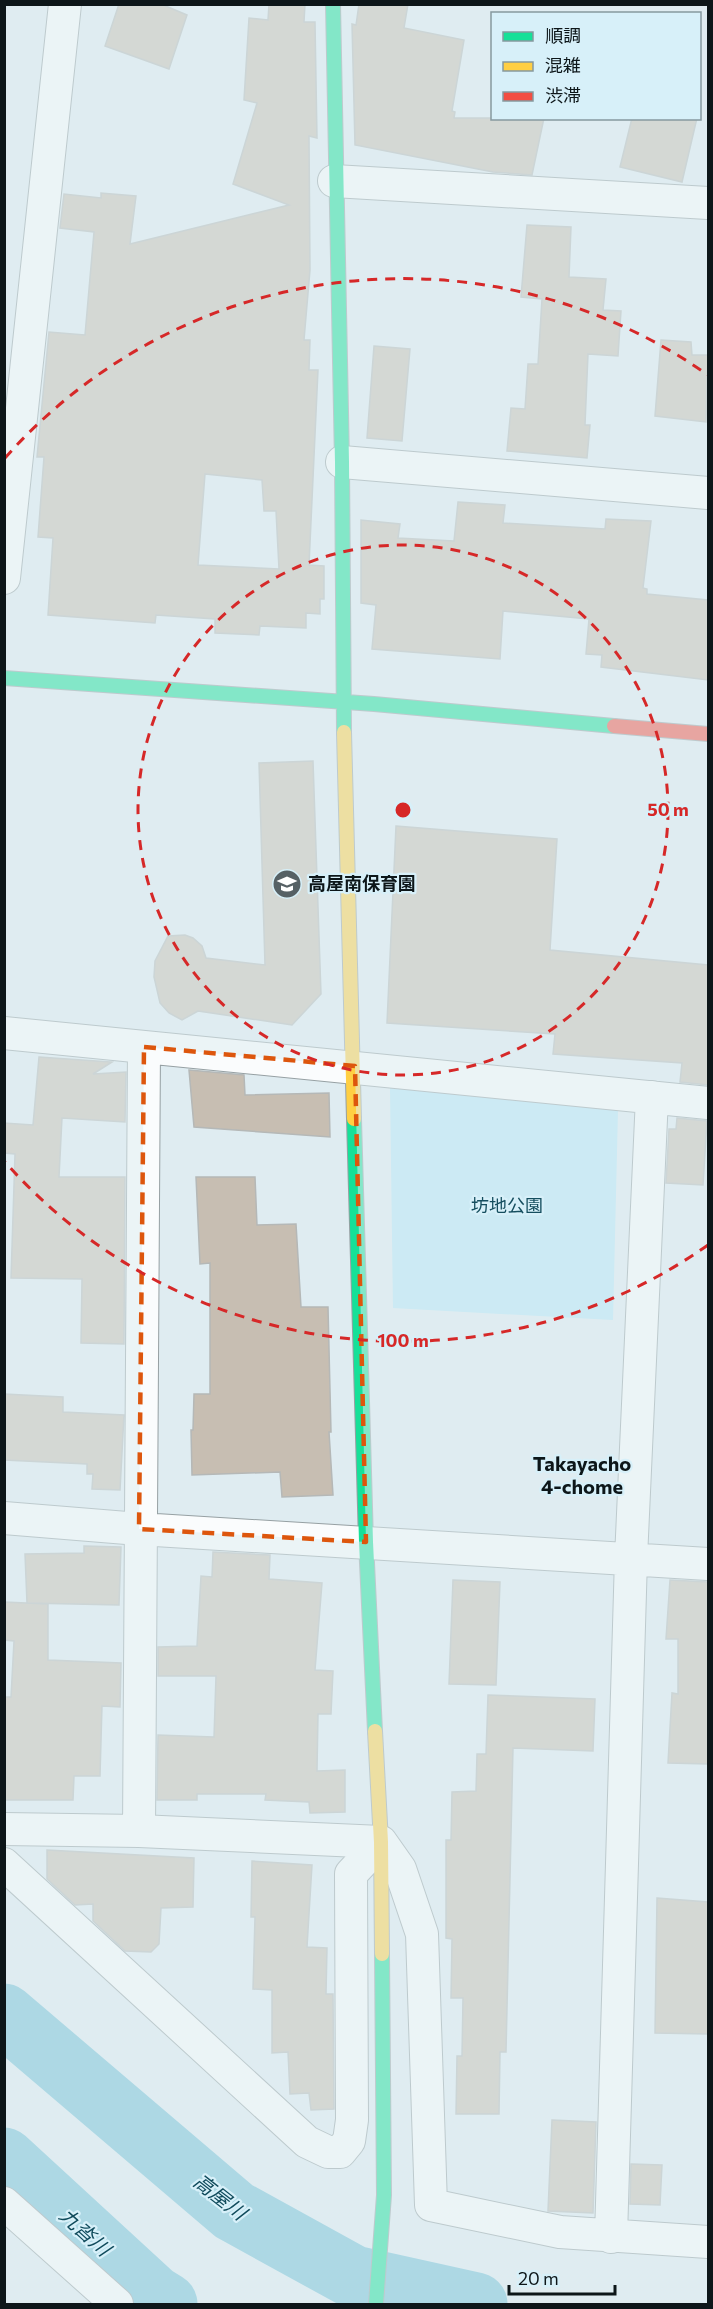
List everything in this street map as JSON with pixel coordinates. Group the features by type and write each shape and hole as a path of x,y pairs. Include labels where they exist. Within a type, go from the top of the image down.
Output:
{"street":[{"path":"4,578 65,4"},
{"path":"333,4 334,181 342,462 343,704 355,1066 366,1542 381,1842 384,2195 376,2304"},
{"path":"334,181 708,203"},
{"path":"342,462 708,492"},
{"path":"4,678 708,734"},
{"path":"4,1033 355,1066 708,1103"},
{"path":"139,1831 139,1529 144,1047"},
{"path":"611,2237 631,1558 652,1097"},
{"path":"4,1518 139,1529 708,1563"},
{"path":"4,1829 139,1831 381,1842"},
{"path":"4,1864 307,2142 328,2152 340,2152 349,2141 352,2120 351,1874 381,1842"},
{"path":"381,1842 400,1869 422,1934 432,2205 560,2232 708,2242"},
{"path":"4,2203 117,2304"}],"highlighted area":[{"path":"144,1047 355,1066 366,1542 139,1529"}],"green space":[{"name":"坊地公園","path":"390,1087 618,1109 613,1320 393,1308"}],"building":[{"path":"119,4 161,4 187,15 169,69 105,46"},
{"path":"269,4 305,4 304,22 315,22 317,138 309,136 310,270 304,340 310,340 309,370 318,370 309,565 324,566 324,599 320,599 320,614 306,613 306,628 260,626 259,635 215,633 215,619 156,615 155,623 48,615 53,538 38,537 44,457 37,457 49,332 85,335 94,232 60,228 64,194 101,198 101,193 136,196 130,244 289,205 233,184 257,103 244,100 249,18 268,20","holes":["205,474 262,480 264,511 276,511 279,569 198,565"]},
{"path":"359,4 408,4 404,28 464,40 452,111 455,112 454,118 544,120 532,175 493,172 355,145 352,24 356,25"},
{"path":"632,120 697,120 682,182 620,167"},
{"path":"527,225 571,227 569,277 606,279 603,310 621,311 618,356 588,354 585,425 590,425 587,458 507,451 511,408 525,409 528,364 538,364 542,299 521,297"},
{"path":"661,340 691,342 692,355 708,355 706,422 655,416"},
{"path":"374,346 410,349 402,441 367,438"},
{"path":"458,502 505,505 503,523 605,529 606,519 651,521 643,588 647,589 647,594 708,600 708,680 601,667 602,655 586,654 589,619 503,611 500,659 372,649 376,605 361,603 361,520 400,524 398,538 454,541"},
{"path":"313,761 321,994 292,1025 198,1011 182,1020 169,1013 160,1003 154,977 155,961 168,936 185,935 193,938 202,946 206,958 265,965 259,763"},
{"path":"396,826 557,839 550,950 708,965 708,1085 680,1082 682,1063 553,1054 555,1034 387,1023"},
{"path":"39,1057 112,1062 93,1074 126,1072 125,1122 62,1118 59,1177 125,1177 124,1344 81,1343 82,1279 11,1278 15,1154 4,1153 4,1123 33,1125"},
{"path":"189,1070 244,1075 245,1095 329,1093 330,1137 194,1127"},
{"path":"677,1118 707,1121 703,1185 666,1183 669,1129 676,1129"},
{"path":"196,1177 255,1177 257,1225 296,1224 301,1307 328,1307 331,1432 329,1432 333,1495 282,1497 280,1472 192,1475 191,1430 193,1430 194,1394 210,1394 210,1263 200,1264"},
{"path":"4,1394 63,1397 63,1412 124,1415 120,1490 92,1489 93,1474 87,1474 87,1464 4,1460"},
{"path":"84,1546 121,1547 119,1605 27,1603 25,1554 84,1553"},
{"path":"213,1552 270,1555 269,1579 322,1583 315,1670 333,1671 331,1714 318,1714 317,1771 345,1770 345,1812 310,1813 309,1802 265,1800 266,1794 197,1794 197,1800 157,1800 158,1735 214,1737 216,1676 158,1676 158,1647 197,1646 201,1576 212,1577"},
{"path":"453,1580 500,1582 496,1685 449,1684"},
{"path":"670,1580 708,1582 708,1764 668,1763 672,1693 678,1694 678,1639 666,1639"},
{"path":"4,1602 48,1604 48,1660 121,1663 120,1707 102,1706 100,1776 74,1776 73,1800 4,1800 4,1697 11,1697 14,1641 4,1640"},
{"path":"488,1695 595,1699 593,1751 513,1748 506,2052 500,2052 499,2114 456,2114 457,2056 462,2056 463,1998 451,1998 452,1939 446,1938 446,1840 451,1840 452,1792 476,1791 477,1754 486,1754"},
{"path":"47,1850 194,1858 193,1907 161,1908 159,1944 151,1952 125,1951 93,1921 93,1904 75,1905 47,1879"},
{"path":"252,1861 312,1865 307,1947 327,1948 326,1994 333,1994 334,2109 311,2110 309,2093 290,2094 288,2052 272,2053 272,1990 253,1989 255,1917 251,1917"},
{"path":"657,1898 708,1902 708,2034 655,2033"},
{"path":"552,2120 596,2122 593,2213 548,2211"},
{"path":"631,2164 662,2165 660,2205 630,2204"}],"waterway":[{"name":"高屋川","path":"4,2015 234,2211 354,2277 476,2304"},
{"name":"九沓川","path":"4,2159 153,2296 166,2304"}],"traffic: fast":[{"path":"333,4 342,462 344,732"},
{"path":"4,678 374,704 614,726"},
{"path":"354,1119 366,1542 375,1731"},
{"path":"376,2304 384,2195 382,1954"}],"traffic: slow":[{"path":"344,732 354,1119"},
{"path":"375,1731 381,1842 382,1954"}],"traffic: jam":[{"path":"614,726 708,734"}],"place":[{"name":"高屋南保育園","path":"287,884"}],"district":[{"name":"Takayacho 4-chome","path":"582,1476"}]}
